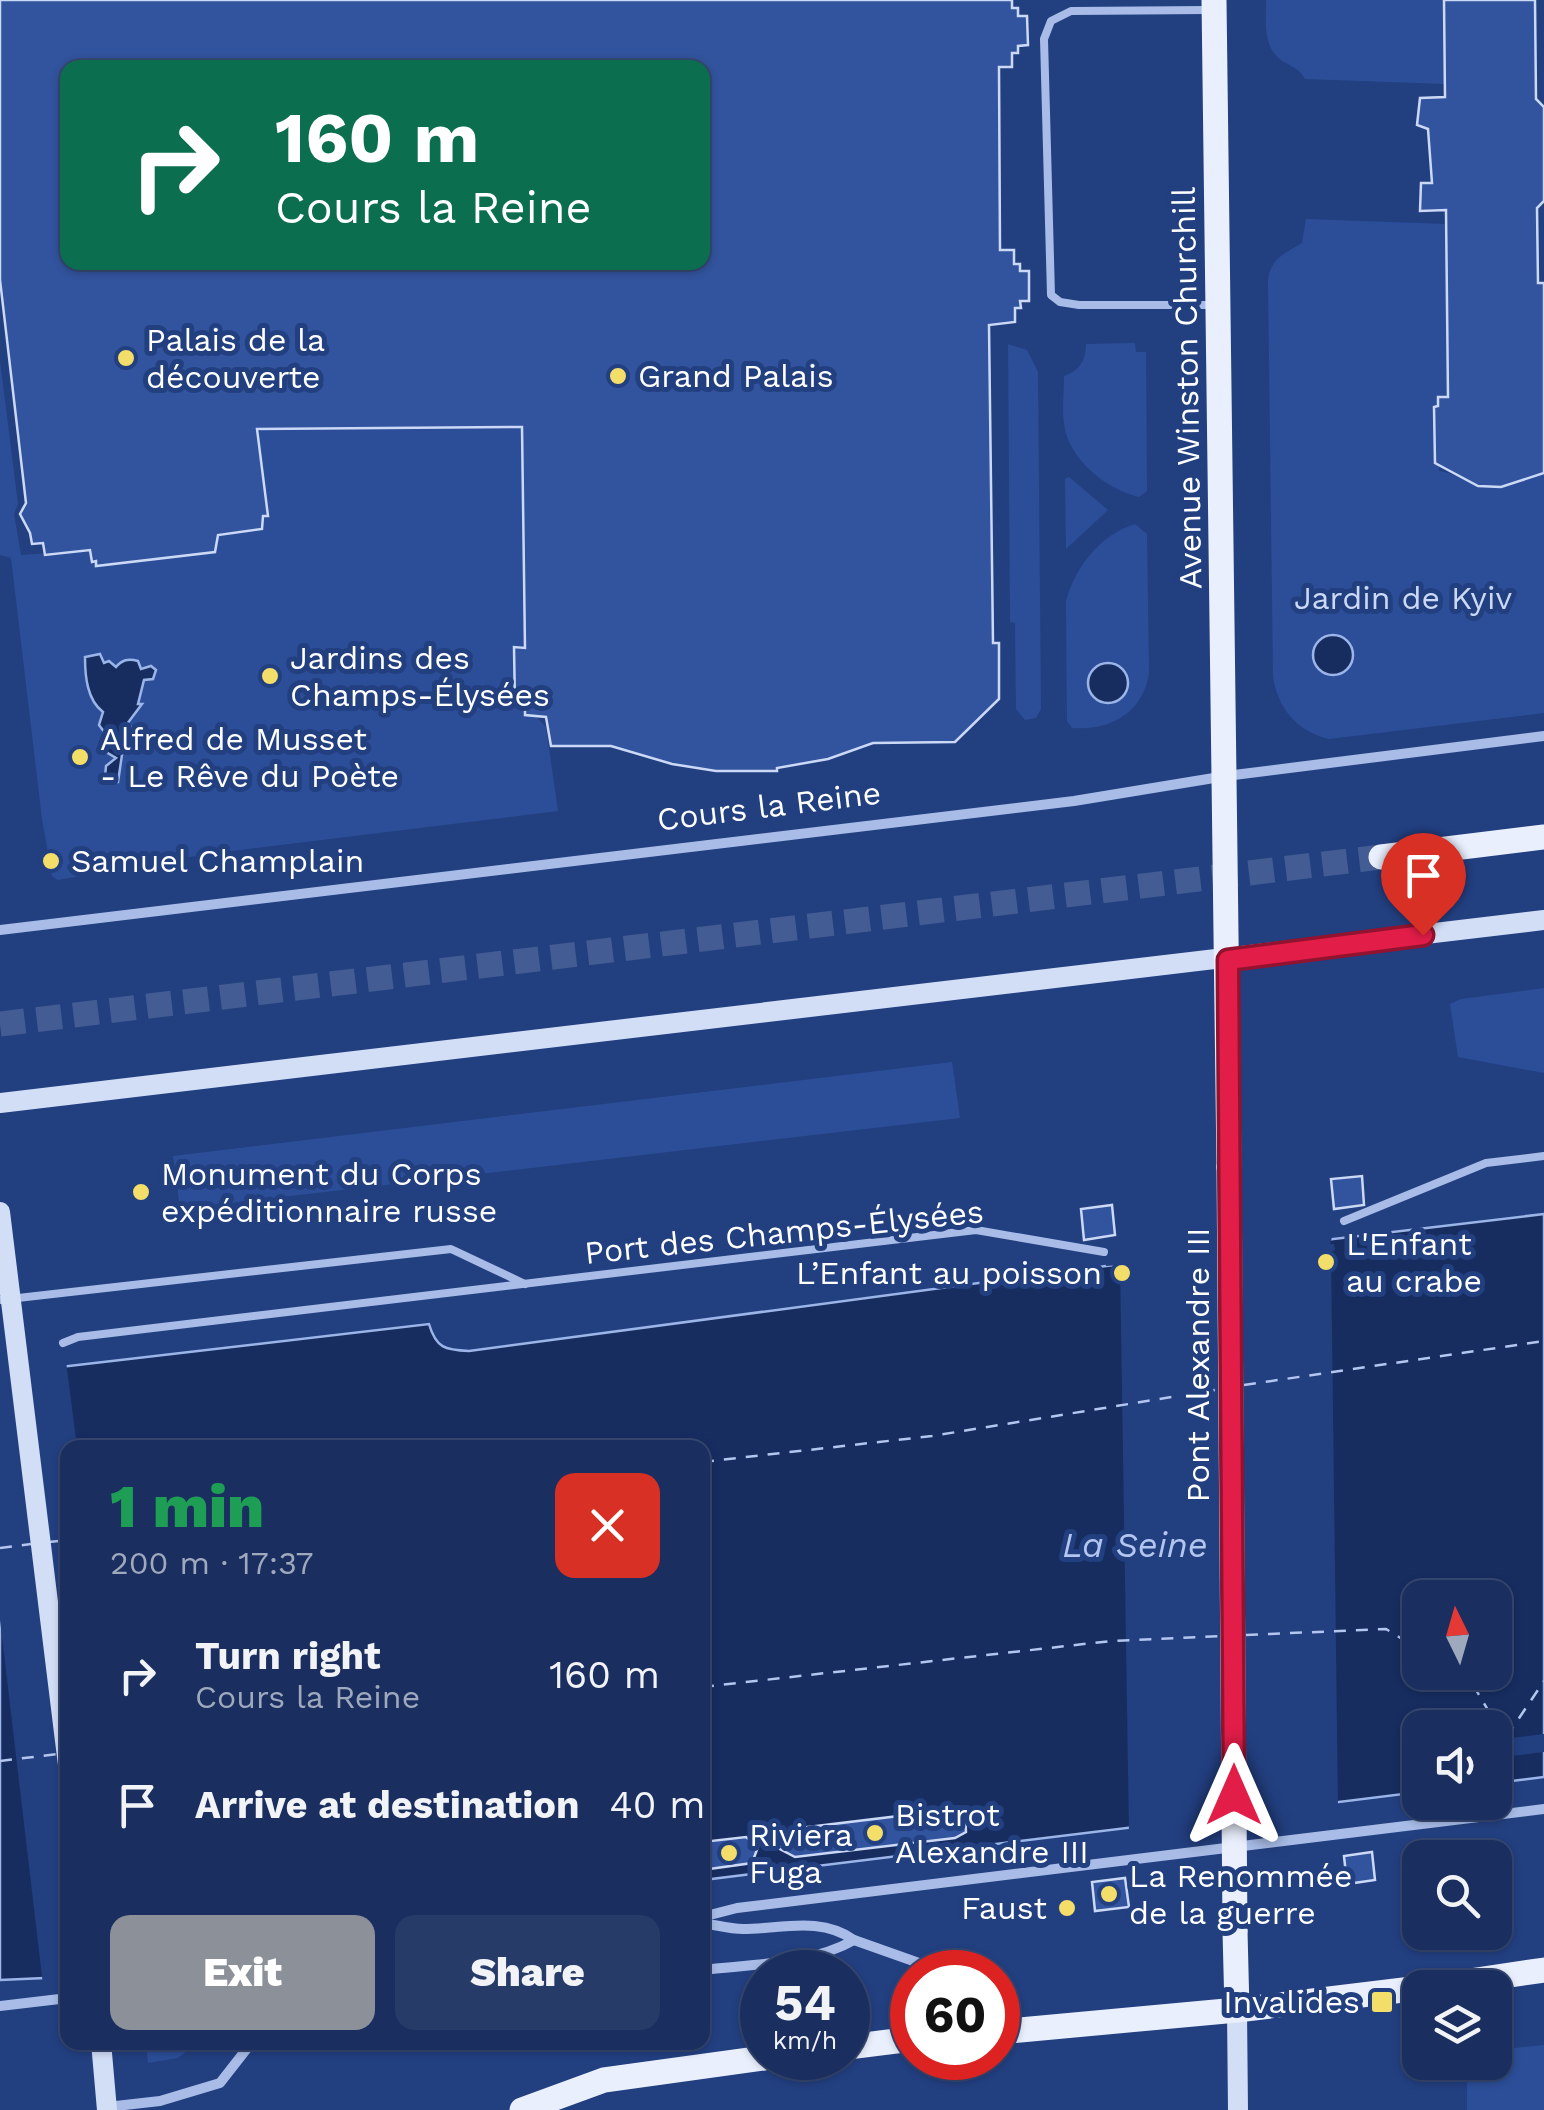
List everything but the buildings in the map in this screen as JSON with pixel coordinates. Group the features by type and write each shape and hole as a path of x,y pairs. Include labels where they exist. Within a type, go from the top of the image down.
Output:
{"main road":[{"name":"Avenue Winston Churchill","path":"1214,5 1228,960"},
{"path":"1381,856 1544,837"},
{"name":"Pont Alexandre III","path":"1228,960 1237,2010"},
{"path":"1512,1975 1544,1970"},
{"path":"1020,2030 1402,1990"},
{"path":"522,2110 569,2101 642,2072 740,2061"}],"street":[{"name":"Cours la Reine","path":"0,930 1074,800 1226,776 1544,736"},
{"path":"0,1103 1544,920"},
{"path":"0,1212 6,1300 14,1324 60,1701"},
{"path":"710,1918 754,1906 1544,1809"},
{"path":"710,1922 741,1929 816,1925 890,1953"},
{"path":"710,1969 812,1956 854,1940"},
{"path":"0,2006 60,1999"},
{"path":"1237,2010 1238,2110"},
{"path":"102,2050 107,2108 160,2101 220,2082 246,2050"}],"lane":[{"path":"1214,5 1071,11 1051,21 1044,39 1044,59 1051,295 1060,302 1079,305 1218,304"},
{"path":"1344,1222 1486,1163 1544,1156"},
{"name":"Port des Champs-Élysées","path":"63,1343 78,1337 976,1230 1104,1252"},
{"path":"6,1300 450,1249 528,1285"}],"green space":[{"path":"1266,0 1444,0 1444,84 1305,79 1278,58 1269,44"},
{"name":"Jardin de Kyiv","path":"1306,219 1446,224 1448,397 1434,407 1435,462 1439,462 1439,471 1490,487 1518,483 1544,471 1544,713 1329,739 1299,724 1279,698 1273,676 1268,280 1276,261 1302,243"},
{"path":"1135,343 1136,352 1146,352 1147,491 1139,497 1102,480 1081,461 1067,437 1063,412 1064,376 1081,364 1086,344"},
{"path":"1008,344 1027,350 1038,372 1041,709 1036,718 1025,720 1016,709 1015,623 1010,622"},
{"name":"Jardins des Champs-Élysées","path":"0,361 21,555 90,550 97,566 215,552 218,535 263,520 268,515 256,436 262,429 522,427 525,647 514,648 515,704 525,705 546,727 558,811 207,854 58,880 52,876 11,558 0,555"},
{"path":"1069,477 1108,510 1066,549 1065,479"},
{"path":"1135,524 1147,534 1146,687 1122,717 1099,726 1072,728 1067,721 1066,601 1070,588 1083,564 1101,544"},
{"path":"1544,988 1544,1073 1458,1057 1450,1004 1461,999"},
{"path":"952,1062 960,1118 180,1209 173,1156"},
{"path":"1544,2045 1544,2110 1467,2110 1467,2080 1512,2080 1512,2048"},
{"path":"147,2050 188,2050 178,2058 148,2063"}],"water":[{"path":"1333,635 1347,641 1353,655 1347,669 1333,675 1319,669 1313,655 1319,641"},
{"path":"100,654 104,663 109,661 116,667 131,660 138,661 141,669 151,666 156,670 153,679 144,680 138,704 142,704 127,724 131,727 118,782 109,782 105,777 106,766 116,758 106,752 105,733 99,725 103,712 93,701 86,680 85,657"},
{"path":"1108,663 1122,669 1128,683 1122,697 1108,703 1094,697 1088,683 1094,669"},
{"name":"La Seine","path":"1544,1214 1544,1777 1512,1781 1512,1710 1402,1710 1402,1794 710,1879 710,1440 60,1440 60,1977 0,1980 0,1374 429,1324 435,1338 454,1350"}],"pier":[{"path":"1333,1234 1330,1244 1334,1244 1335,1250 1331,1252 1338,1807 1129,1833 1120,1265 1106,1266 1105,1261"},
{"path":"66,1361 76,1440 60,1440 60,1983 43,1985 0,1620 0,1369"},
{"path":"1544,1734 1544,1752 1512,1756 1512,1738"}],"ferry route":[{"path":"1244,1385 1544,1341"},
{"path":"710,1461 932,1436 1221,1389"},
{"path":"49,1542 60,1541"},
{"path":"0,1548 31,1544"},
{"path":"1246,1635 1386,1629 1402,1639"},
{"path":"710,1686 1111,1641 1223,1636"},
{"path":"1476,1690 1505,1739 1544,1681"},
{"path":"0,1761 58,1754"}],"tunnel":[{"path":"0,1024 1381,857"}],"place":[{"name":"Palais de la découverte","path":"126,358"},
{"name":"Grand Palais","path":"618,376"},
{"name":"Jardins des Champs-Élysées","path":"270,676"},
{"name":"Alfred de Musset - Le Rêve du Poète","path":"80,757"},
{"name":"Samuel Champlain","path":"51,861"},
{"name":"Monument du Corps expéditionnaire russe","path":"141,1192"},
{"name":"L'Enfant au crabe","path":"1326,1262"},
{"name":"L’Enfant au poisson","path":"1122,1273"},
{"name":"Bistrot Alexandre III","path":"875,1833"},
{"name":"Riviera Fuga","path":"729,1853"},
{"name":"La Renommée de la guerre","path":"1109,1894"},
{"name":"Faust","path":"1067,1908"},
{"name":"Invalides","path":"1382,2002"}],"route":[{"path":"1234,1795 1228,960 1423,935"}]}
